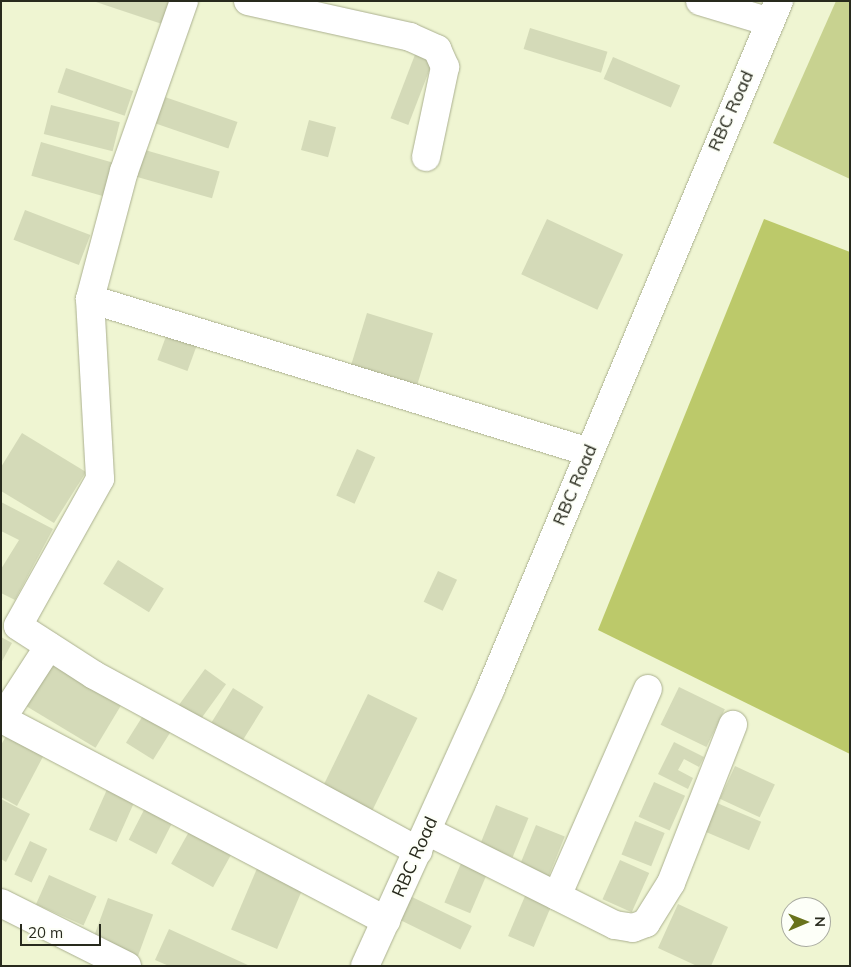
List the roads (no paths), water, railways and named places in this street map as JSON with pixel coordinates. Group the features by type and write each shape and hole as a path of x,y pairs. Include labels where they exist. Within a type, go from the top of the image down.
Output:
{"street":[{"path":"184,1 124,171 90,300 100,479 10,621 102,680 422,841 557,896 615,925 633,928 646,923 670,883 733,725"},
{"path":"248,1 410,37 437,49 446,67 426,156"},
{"path":"700,1 775,12"},
{"name":"RBC Road","path":"365,966 422,841 775,12"},
{"path":"90,300 589,452"},
{"path":"49,646 2,719 386,921"},
{"path":"557,896 648,689"},
{"path":"1,903 127,966"}]}
